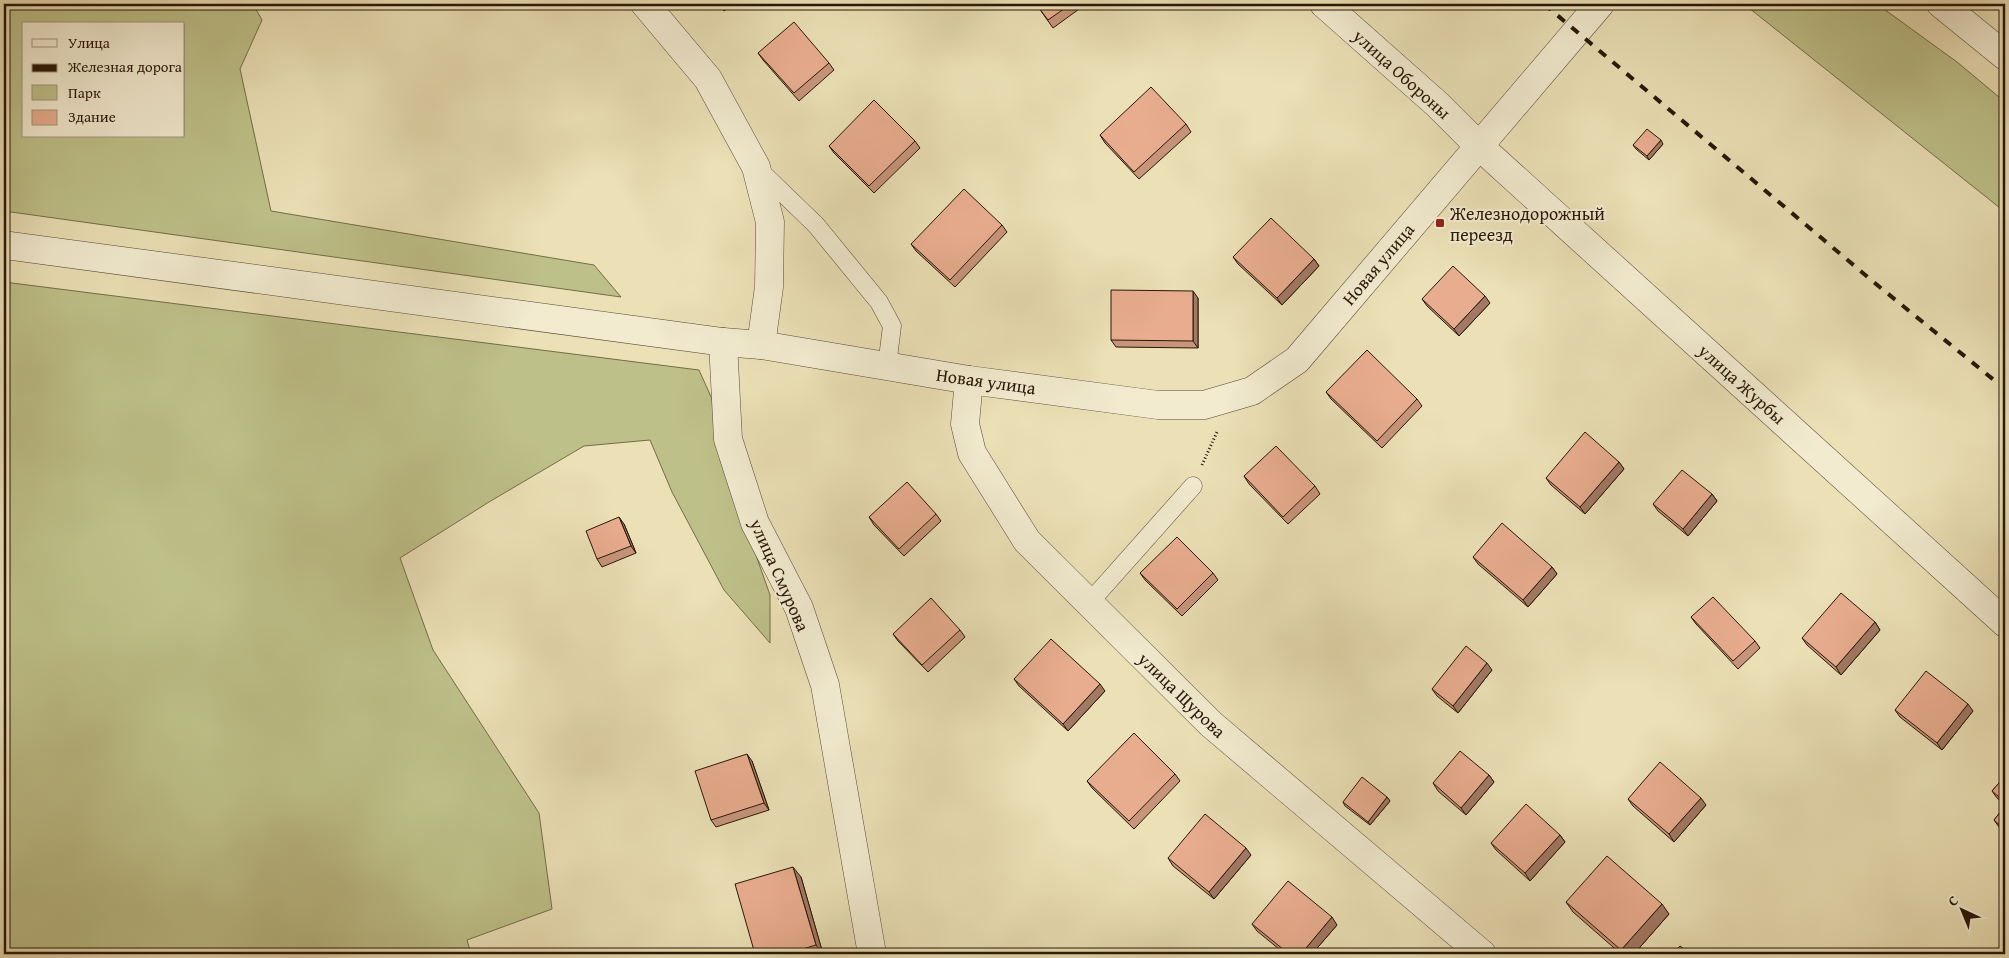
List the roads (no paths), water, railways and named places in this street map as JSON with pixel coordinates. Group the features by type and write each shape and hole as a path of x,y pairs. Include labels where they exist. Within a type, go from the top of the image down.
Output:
{"street":[{"path":"645,4 708,79 756,167 770,222 768,287 761,345"},
{"name":"улица Обороны","path":"1324,4 1438,105 1478,145"},
{"name":"Новая улица","path":"4,245 723,342 761,345 969,380 1158,405 1204,405 1252,391 1297,360 1478,145 1600,4"},
{"path":"1941,4 2005,56"},
{"name":"улица Журбы","path":"1478,145 2005,623"},
{"name":"улица Смурова","path":"723,342 728,439 755,523 799,608 825,685 872,954"},
{"name":"улица Щурова","path":"969,380 965,424 972,453 1027,541 1211,724 1482,954"}],"lane":[{"path":"756,167 816,225 879,302 892,326 887,366"},
{"path":"1089,603 1193,486"}],"railway":[{"path":"1544,4 1876,284 2005,389"}],"place":[{"name":"Железнодорожный переезд","path":"1440,223"}]}
